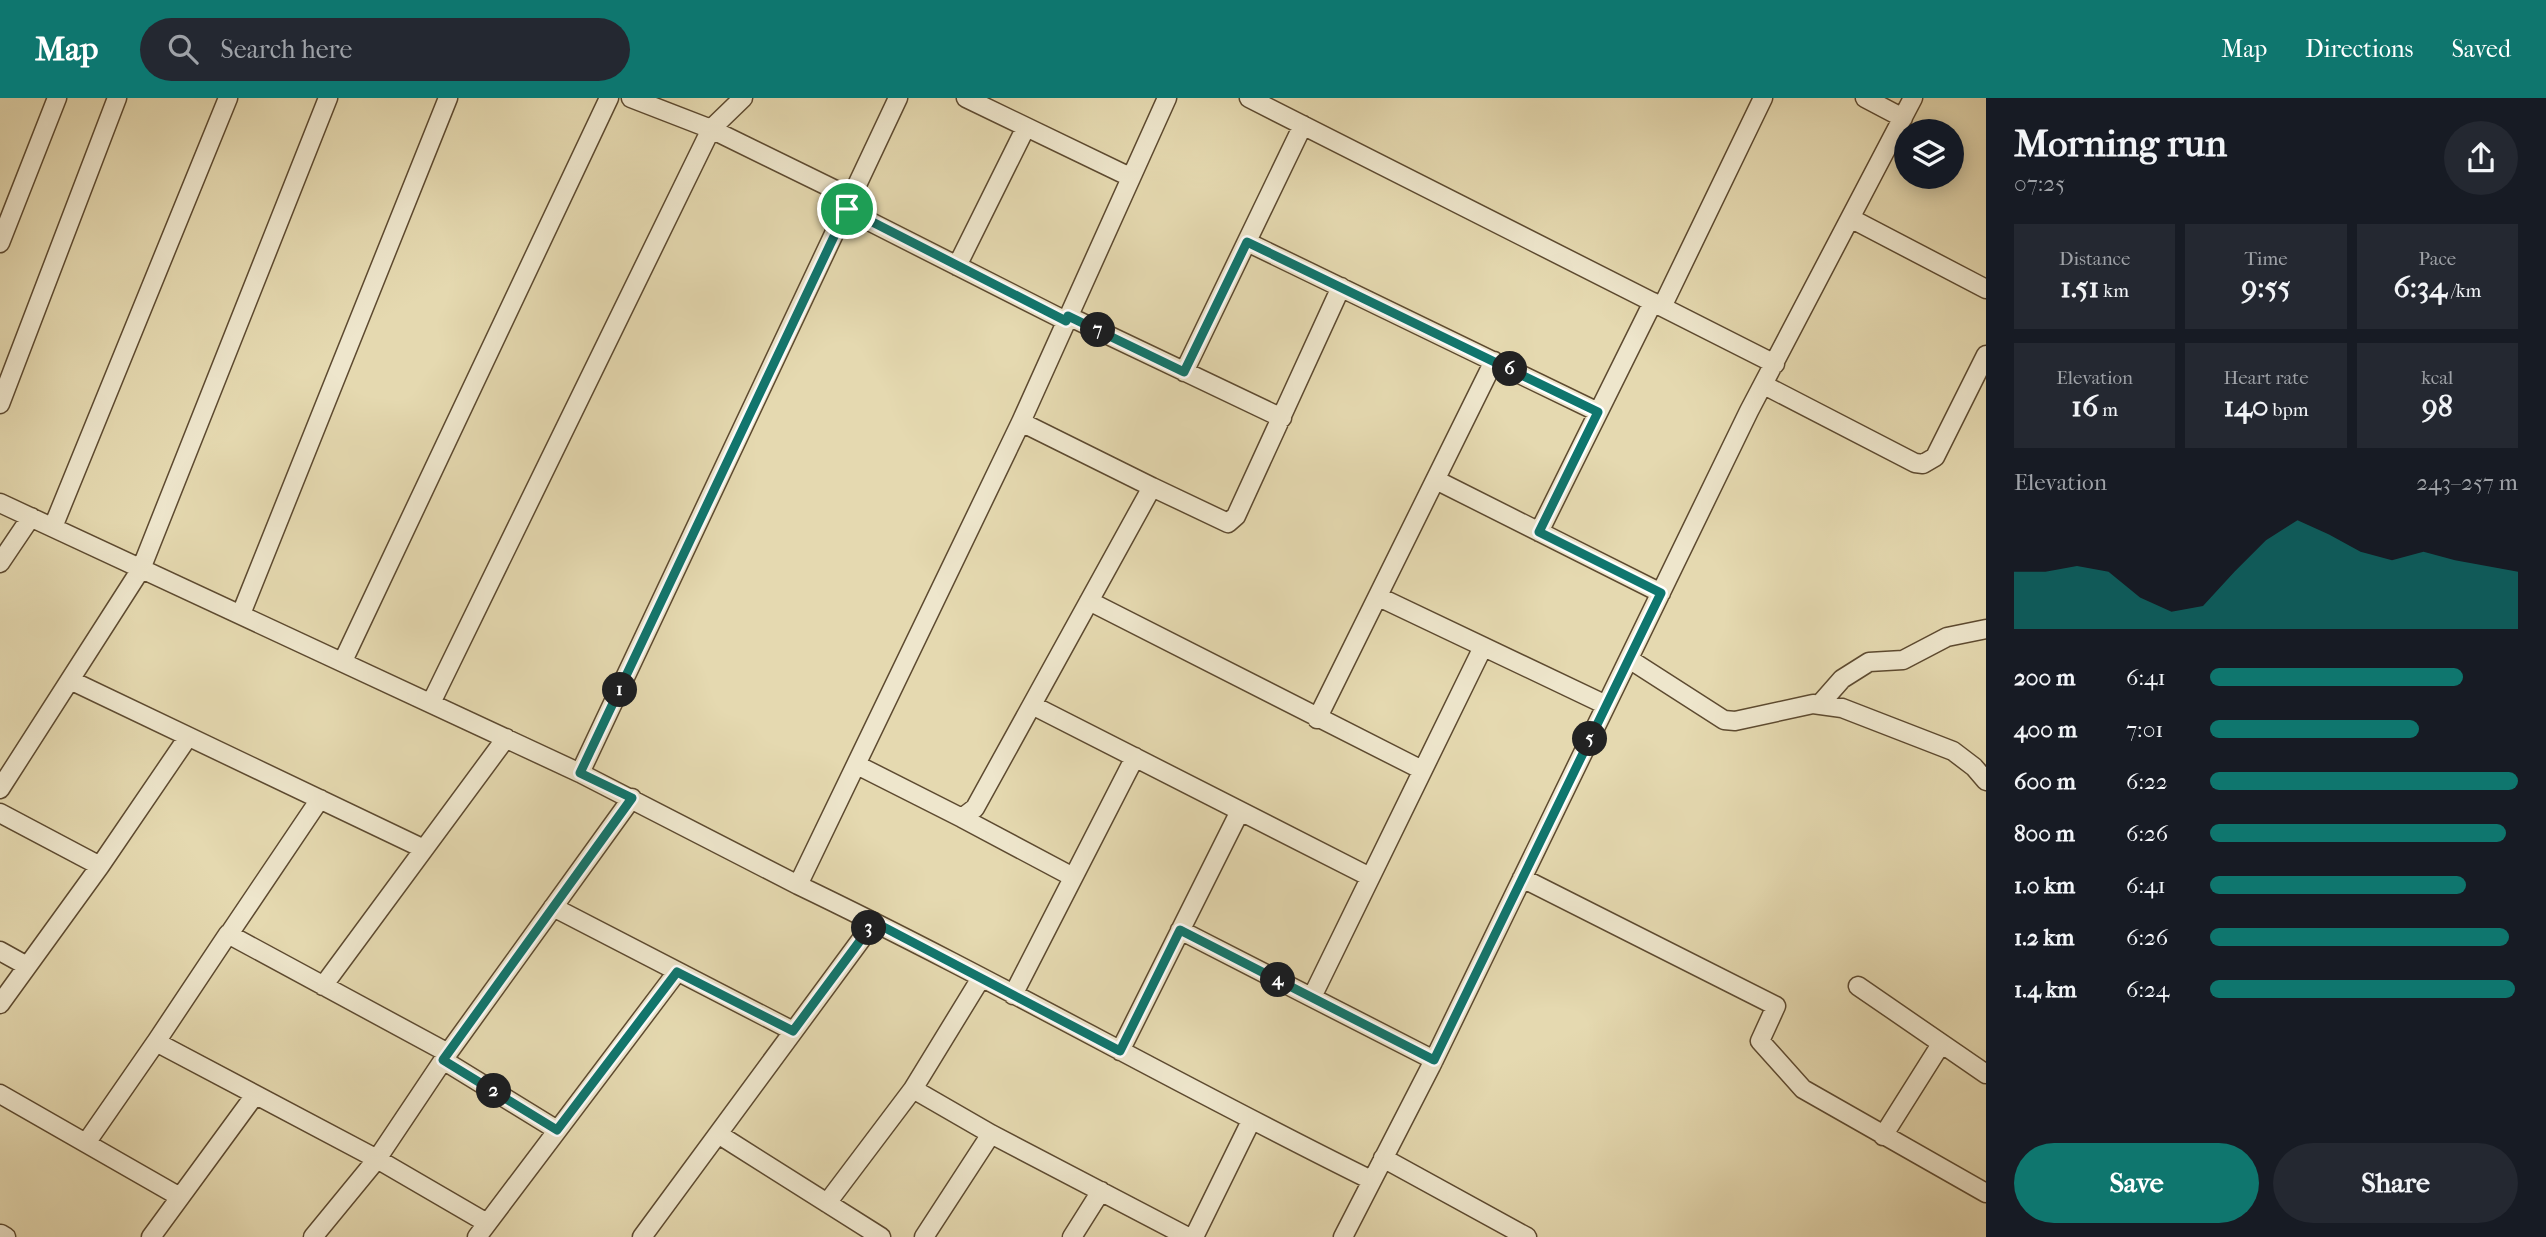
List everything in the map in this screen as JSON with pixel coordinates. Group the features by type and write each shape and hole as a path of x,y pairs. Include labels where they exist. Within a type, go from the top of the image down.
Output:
{"street":[{"path":"0,243 57,98"},
{"path":"0,404 117,98"},
{"path":"53,527 228,98"},
{"path":"0,789 141,569 328,98"},
{"path":"242,614 448,98"},
{"path":"343,662 609,98"},
{"path":"631,98 711,129 957,266 1282,418"},
{"path":"431,703 711,129 743,98"},
{"path":"580,773 898,98"},
{"path":"966,98 1130,177"},
{"path":"798,885 1021,422 1167,98"},
{"path":"1249,98 1775,364"},
{"path":"1539,532 1598,412 1657,305 1763,98"},
{"path":"1865,98 1903,118"},
{"path":"1343,1237 1434,1060 1763,385 1913,98"},
{"path":"1184,372 1303,125"},
{"path":"957,266 1026,127"},
{"path":"1852,219 1986,289"},
{"path":"1247,242 1598,412"},
{"path":"1021,422 1228,523 1236,516 1341,287"},
{"path":"1763,385 1915,463 1923,464 1936,457 1986,355"},
{"path":"1317,719 1494,361"},
{"path":"1436,480 1661,593"},
{"path":"962,818 975,808 1152,487"},
{"path":"0,503 632,798 1251,1121 1371,1180"},
{"path":"0,563 31,517"},
{"path":"1379,597 1606,705"},
{"path":"1089,601 1422,771"},
{"path":"1820,704 1842,679 1869,662 1903,660 1947,637 1986,629"},
{"path":"1312,997 1483,647"},
{"path":"1629,659 1724,720 1735,721 1820,704 1842,708 1954,751 1986,781"},
{"path":"69,680 425,849"},
{"path":"1032,705 1370,877"},
{"path":"0,1004 100,866 188,737"},
{"path":"323,986 506,738"},
{"path":"1013,995 1135,757"},
{"path":"856,765 1073,877"},
{"path":"313,1237 377,1159 445,1056 632,798"},
{"path":"86,1143 320,799"},
{"path":"1120,1051 1240,811"},
{"path":"0,813 100,866"},
{"path":"1522,878 1776,1006 1760,1041 1802,1089 1986,1194"},
{"path":"553,908 793,1031"},
{"path":"648,1235 718,1134 874,922"},
{"path":"1180,930 1434,1060"},
{"path":"229,934 445,1056 557,1130"},
{"path":"0,951 27,965"},
{"path":"156,1042 377,1159 482,1230 677,972"},
{"path":"827,1203 913,1089 981,978"},
{"path":"1858,986 1986,1074"},
{"path":"1883,1136 1941,1044"},
{"path":"913,1089 991,1134 1191,1237 1251,1121"},
{"path":"0,1094 180,1197"},
{"path":"151,1237 255,1095"},
{"path":"718,1134 881,1237"},
{"path":"924,1237 991,1134"},
{"path":"1383,1158 1527,1237"},
{"path":"1072,1237 1101,1191"},
{"path":"0,1234 6,1237"}],"route":[{"path":"847,209 1066,321 1068,316 1184,372 1247,242 1598,412 1539,532 1661,593 1434,1060 1180,930 1120,1051 874,922 793,1031 677,972 557,1130 443,1060 632,798 580,773 847,209"}]}
